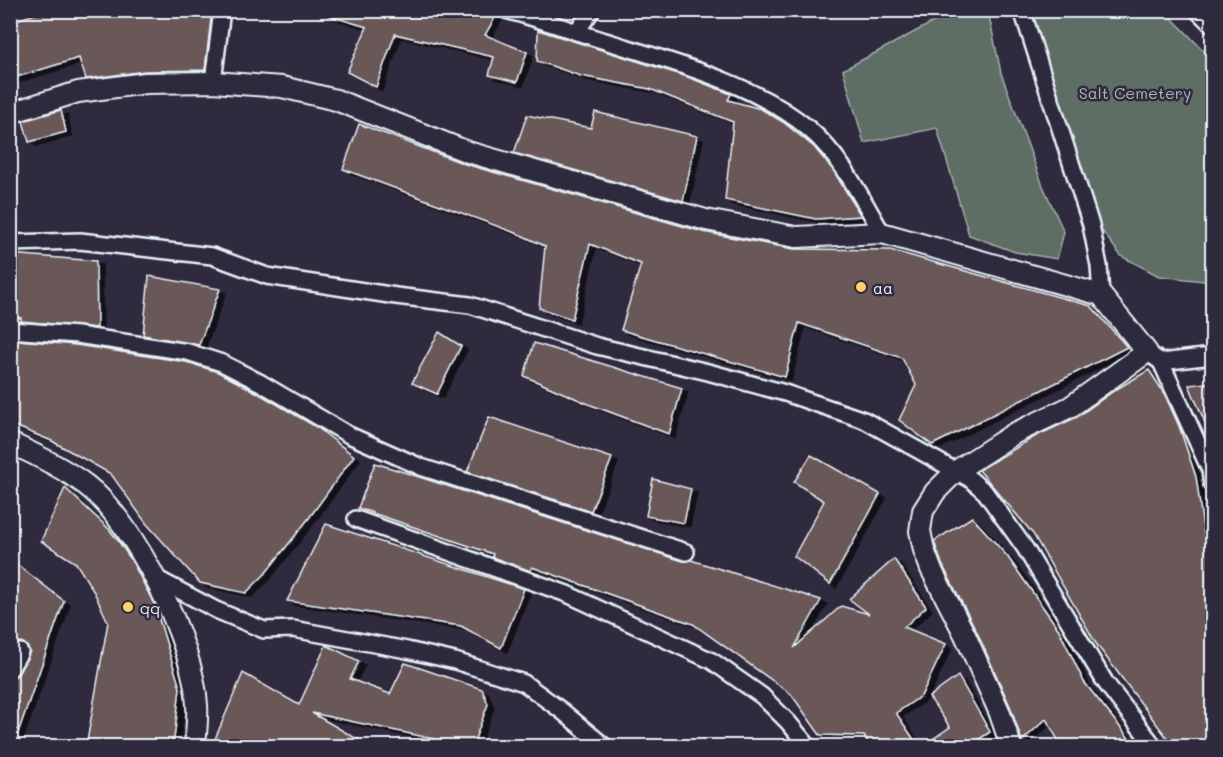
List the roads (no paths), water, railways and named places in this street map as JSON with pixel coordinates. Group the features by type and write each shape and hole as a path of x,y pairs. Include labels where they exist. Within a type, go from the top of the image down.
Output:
{"street":[{"path":"213,82 222,10"},
{"path":"506,10 655,57 740,87 783,110 811,130 847,171 882,233"},
{"path":"576,32 592,10"},
{"path":"1022,10 1091,225 1099,266 1101,295"},
{"path":"1197,10 1212,25"},
{"path":"10,113 78,92 146,83 213,82 282,87 336,100 468,152 633,197 705,220 796,237 882,233 1101,295 1154,357 1210,470 1212,485"},
{"path":"10,243 80,241 212,256 267,276 471,304 597,346 785,393 864,420 957,471 986,492 1025,548 1105,682 1154,747"},
{"path":"10,330 88,336 188,352 222,363 261,383 349,435 421,467 686,552"},
{"path":"1011,747 999,711 966,635 931,569 920,531 923,511 935,492 957,471 1015,433 1070,407 1154,357 1212,356"},
{"path":"10,443 39,455 88,487 119,520 156,578 189,664 197,705 195,747"},
{"path":"356,519 567,594 712,661 762,696 788,722 808,747"},
{"path":"156,578 216,610 264,630 292,629 407,650 455,661 524,683 562,711 604,747"},
{"path":"10,669 20,652"}],"place":[{"name":"aa","path":"861,287"},
{"name":"qq","path":"128,607"}],"park label":[{"name":"Salt Cemetery","path":"1135,92"}]}
